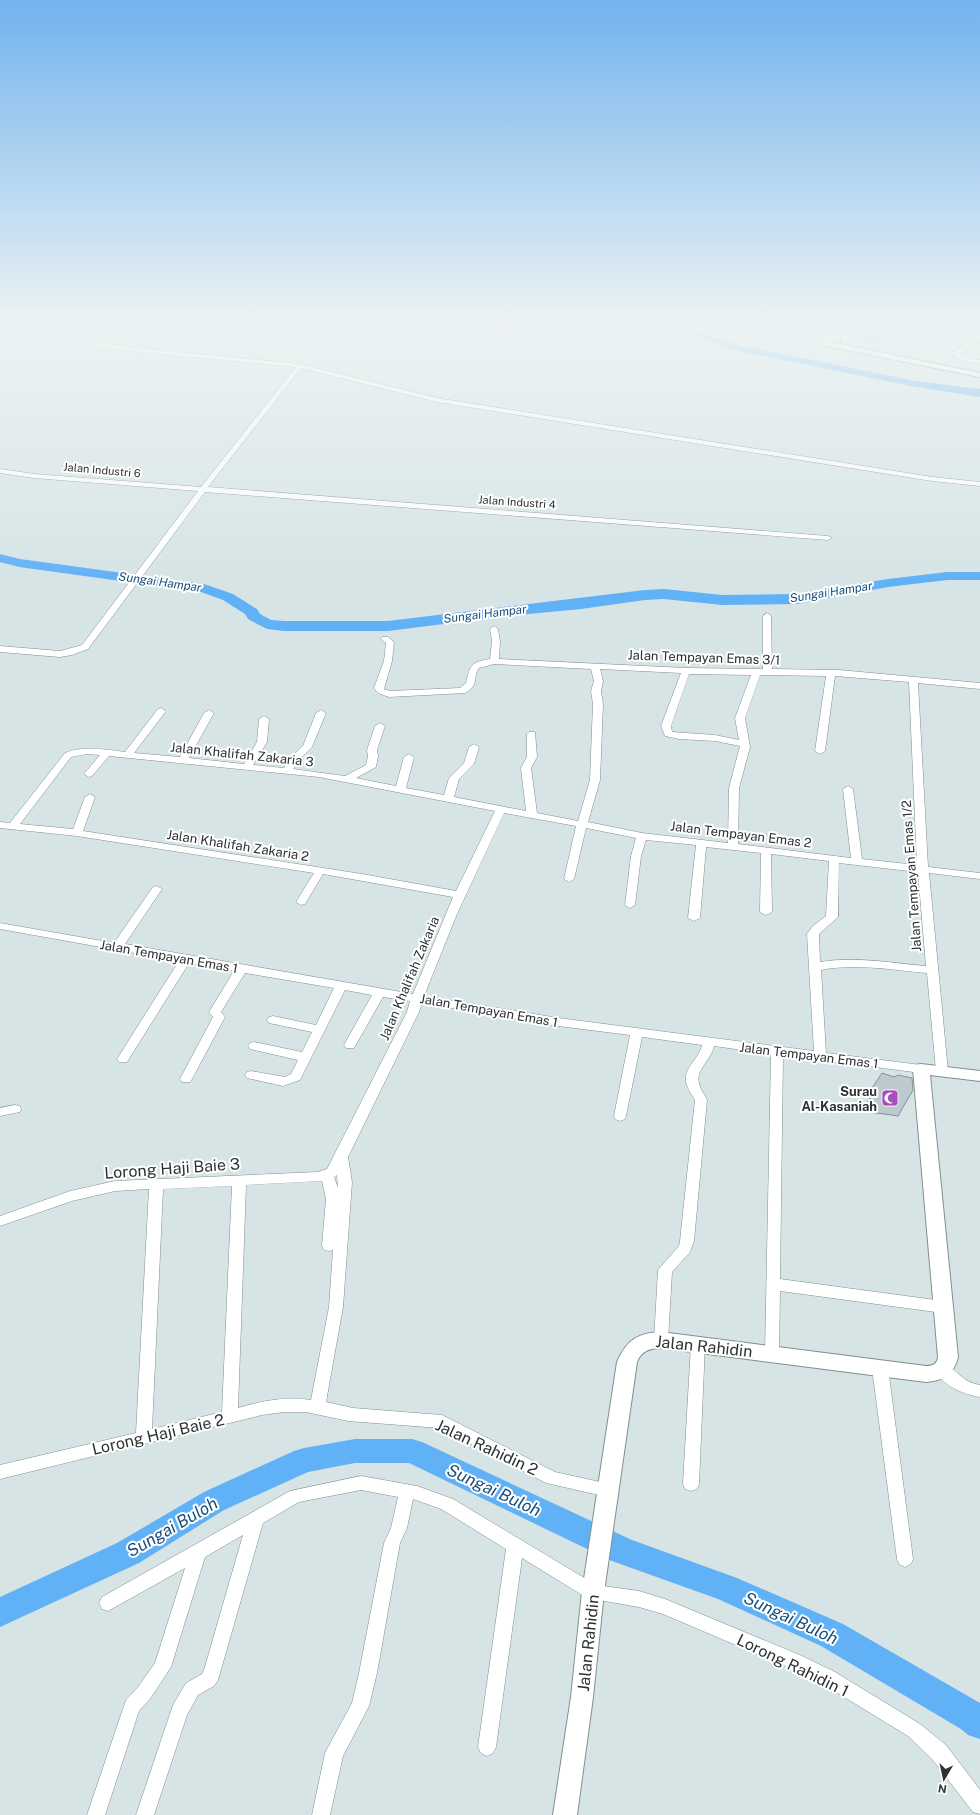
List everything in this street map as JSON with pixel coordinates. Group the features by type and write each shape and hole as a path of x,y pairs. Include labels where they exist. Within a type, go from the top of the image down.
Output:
{"street":[{"path":"0,649 60,654 78,651 85,647 264,412"},
{"path":"509,412 932,479 980,484"},
{"name":"Jalan Industri 6","path":"0,471 34,476 204,489"},
{"name":"Jalan Industri 4","path":"204,489 828,538"},
{"path":"767,616 768,672"},
{"path":"494,629 496,641 494,661"},
{"name":"Jalan Tempayan Emas 3/1","path":"385,639 390,642 388,661 380,688 381,692 385,693 462,691 468,689 471,685 472,669 474,666 479,663 494,661 686,671 831,673 980,686"},
{"path":"569,879 582,824 595,780 598,704 596,691 599,686 600,679 595,666"},
{"path":"686,671 666,726 668,734 685,738 698,737 744,744"},
{"path":"733,847 734,788 745,747 740,718 756,672"},
{"path":"820,751 831,673"},
{"name":"Jalan Tempayan Emas 1/2","path":"913,679 923,870 942,1071"},
{"path":"127,756 161,711"},
{"path":"183,761 209,713"},
{"path":"287,770 294,759 307,747 321,713"},
{"path":"247,767 262,742 264,719"},
{"path":"346,779 371,768 373,756 372,750 380,726"},
{"path":"532,734 533,754 526,768 532,815"},
{"path":"448,799 454,778 456,774 469,764 474,747"},
{"name":"Jalan Khalifah Zakaria 3","path":"13,826 68,755 81,751 287,770 346,779 501,809"},
{"path":"89,774 107,753"},
{"path":"400,790 409,757"},
{"path":"848,789 857,862"},
{"path":"77,833 90,797"},
{"name":"Jalan Tempayan Emas 2","path":"501,809 642,836 980,876"},
{"name":"Jalan Khalifah Zakaria","path":"341,1157 413,1012 432,956 459,895 501,809"},
{"name":"Jalan Khalifah Zakaria 2","path":"0,825 77,833 320,871 459,895"},
{"path":"0,830 13,826"},
{"path":"630,905 636,856 642,836"},
{"path":"694,918 701,843"},
{"path":"766,851 766,912"},
{"path":"820,1057 813,934 815,928 830,920 832,915 834,859"},
{"path":"301,902 320,871"},
{"path":"117,947 157,889"},
{"name":"Jalan Tempayan Emas 1","path":"0,926 241,969 558,1022 820,1057 980,1076"},
{"path":"123,1059 186,959"},
{"path":"815,967 836,963 853,963 932,970"},
{"path":"186,1079 219,1017 215,1012 241,969"},
{"path":"251,1075 288,1082 296,1077 341,986"},
{"path":"350,1045 380,992"},
{"path":"273,1020 319,1030"},
{"path":"620,1116 637,1033"},
{"path":"661,1340 665,1270 685,1248 687,1241 701,1100 692,1082 692,1072 707,1053 709,1042"},
{"path":"254,1046 306,1056"},
{"path":"772,1354 777,1051"},
{"path":"921,1069 948,1357 947,1364 943,1370 954,1382 963,1387 980,1391"},
{"path":"0,1112 15,1109"},
{"path":"328,1246 333,1195 331,1181 326,1175 332,1172 341,1157"},
{"path":"317,1407 336,1307 345,1182 341,1157"},
{"name":"Lorong Haji Baie 3","path":"0,1221 70,1196 115,1186 320,1177 326,1175"},
{"path":"230,1417 240,1180"},
{"path":"144,1436 156,1184"},
{"path":"773,1284 943,1307"},
{"name":"Jalan Rahidin","path":"565,1815 582,1697 594,1585 606,1499 627,1362 630,1354 641,1343 650,1340 661,1340 926,1374 936,1374 943,1370"},
{"path":"691,1484 698,1344"},
{"path":"880,1368 905,1559"},
{"name":"Lorong Haji Baie 2","path":"0,1472 144,1436 230,1417 261,1408 290,1404 317,1407"},
{"name":"Jalan Rahidin 2","path":"317,1407 352,1415 424,1419 442,1422 552,1478 606,1499"},
{"path":"108,1603 296,1496 361,1483 417,1493 447,1504 515,1545 594,1585"},
{"path":"321,1815 334,1753 360,1706 368,1673 392,1543 399,1528 407,1492"},
{"path":"145,1815 182,1705 192,1689 208,1680 212,1674 256,1518"},
{"path":"487,1747 515,1545"},
{"path":"96,1815 132,1706 144,1693 162,1667 198,1552"},
{"name":"Lorong Rahidin 1","path":"594,1585 664,1607 796,1662 829,1678 914,1730 939,1752 980,1805"}],"building":[{"name":"Surau Al-Kasaniah","path":"882,1073 894,1077 898,1075 912,1078 913,1090 898,1116 862,1111 873,1093 870,1091"}],"waterway":[{"name":"Sungai Hampar","path":"0,558 19,563 204,588 228,597 252,612 253,616 267,624 284,626 388,626 499,612 581,604 645,595 664,594 722,600 797,599 888,583 947,576 980,576"},
{"name":"Sungai Buloh","path":"0,1612 128,1553 214,1501 304,1460 355,1451 412,1451 623,1551 726,1588 832,1635 973,1717 980,1723"}],"place":[{"name":"Surau Al-Kasaniah","path":"890,1098"}]}
